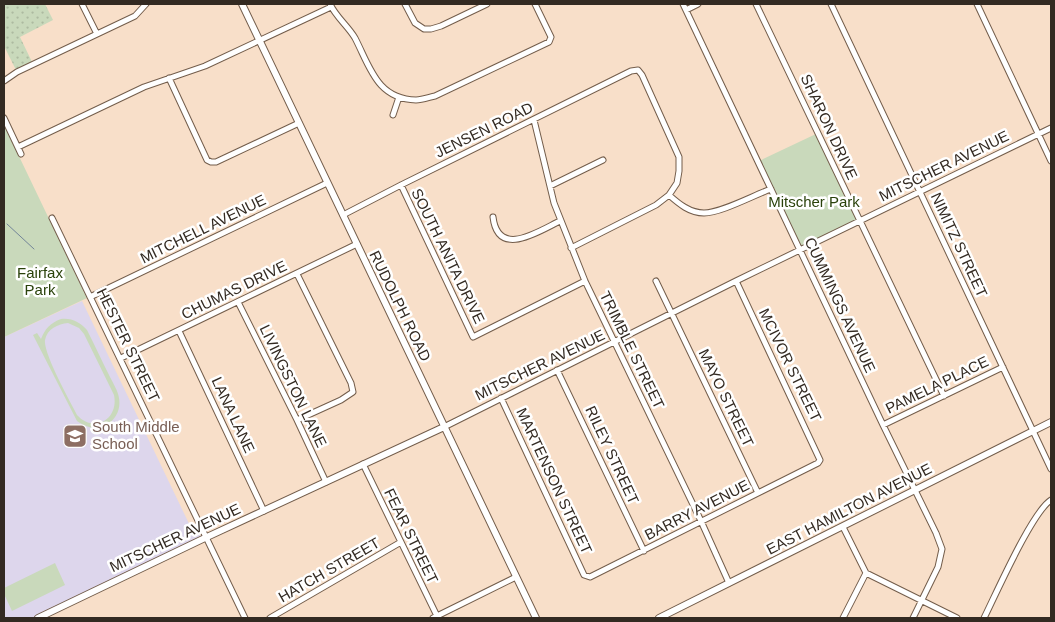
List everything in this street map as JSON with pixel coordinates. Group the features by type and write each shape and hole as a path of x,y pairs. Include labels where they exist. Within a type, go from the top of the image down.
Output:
{"street":[{"path":"82,4 97,34"},
{"path":"4,81 16,72 135,16 146,4"},
{"name":"RUDOLPH ROAD","path":"242,4 536,618"},
{"path":"405,4 415,23 424,28 431,29 487,4"},
{"path":"18,147 144,87 206,66 330,5 354,37 374,77 381,86 399,97 417,100 435,96 549,42 551,37 535,4"},
{"name":"CUMMINGS AVENUE","path":"683,4 942,549 938,567 913,618"},
{"path":"686,10 698,4"},
{"name":"SHARON DRIVE","path":"756,4 944,396"},
{"name":"NIMITZ STREET","path":"830,4 1051,469"},
{"path":"977,4 1051,161"},
{"name":"JENSEN ROAD","path":"343,215 631,71 638,70 660,113 679,157 677,183 669,195"},
{"path":"169,78 207,160 211,162 216,162 299,123"},
{"path":"393,115 399,97"},
{"path":"4,118 21,154"},
{"name":"TRIMBLE STREET","path":"534,120 560,221 571,248 729,583"},
{"name":"MITSCHER AVENUE","path":"38,618 444,427 859,220 1051,128"},
{"path":"550,186 603,160"},
{"name":"MITCHELL AVENUE","path":"90,297 327,183"},
{"name":"SOUTH ANITA DRIVE","path":"400,185 473,337 585,281"},
{"path":"571,248 656,206 669,195 681,206 704,213 720,210 771,189"},
{"path":"493,217 497,232 502,237 514,240 523,238 560,221"},
{"name":"HESTER STREET","path":"52,218 246,618"},
{"name":"CHUMAS DRIVE","path":"120,358 357,244"},
{"path":"297,274 351,383 353,392 341,400 298,420"},
{"name":"MAYO STREET","path":"656,281 758,493"},
{"name":"MCIVOR STREET","path":"736,281 820,460"},
{"name":"LIVINGSTON LANE","path":"238,302 298,420 326,482"},
{"name":"LANA LANE","path":"179,330 264,511"},
{"name":"PAMELA PLACE","path":"883,425 1003,367"},
{"name":"RILEY STREET","path":"557,370 644,551"},
{"name":"MARTENSON STREET","path":"501,398 584,575"},
{"name":"EAST HAMILTON AVENUE","path":"659,618 1051,422"},
{"name":"BARRY AVENUE","path":"584,575 590,577 644,551 818,463 820,460"},
{"name":"FEAR STREET","path":"362,464 436,617"},
{"path":"984,618 1035,517 1047,502 1051,500"},
{"path":"843,527 866,573 957,618"},
{"name":"HATCH STREET","path":"270,618 401,542"},
{"path":"843,618 866,573"},
{"path":"436,617 516,577"}],"shaded area":[{"name":"South Middle School","path":"82,301 194,534 207,537 37,618 4,618 4,337"}],"green space":[{"path":"4,4 45,4 53,20 20,37 33,64 17,72 4,46"},
{"name":"Fairfax Park","path":"4,125 87,298 4,337"},
{"name":"Mitscher Park","path":"818,133 859,220 800,250 759,161"},
{"path":"61,319 72,320 87,330 117,390 119,406 117,414 110,423 102,427 91,428 77,421 33,335 37,333 41,339 48,327","holes":["68,323 79,328 84,334 114,395 115,404 113,411 104,421 97,423 84,421 77,415 52,366 46,346 46,336 54,328"]},
{"path":"55,563 65,585 12,611 4,594 4,588"}],"waterway":[{"path":"7,224 34,249"}],"place":[{"name":"South Middle School","path":"75,436"}]}
